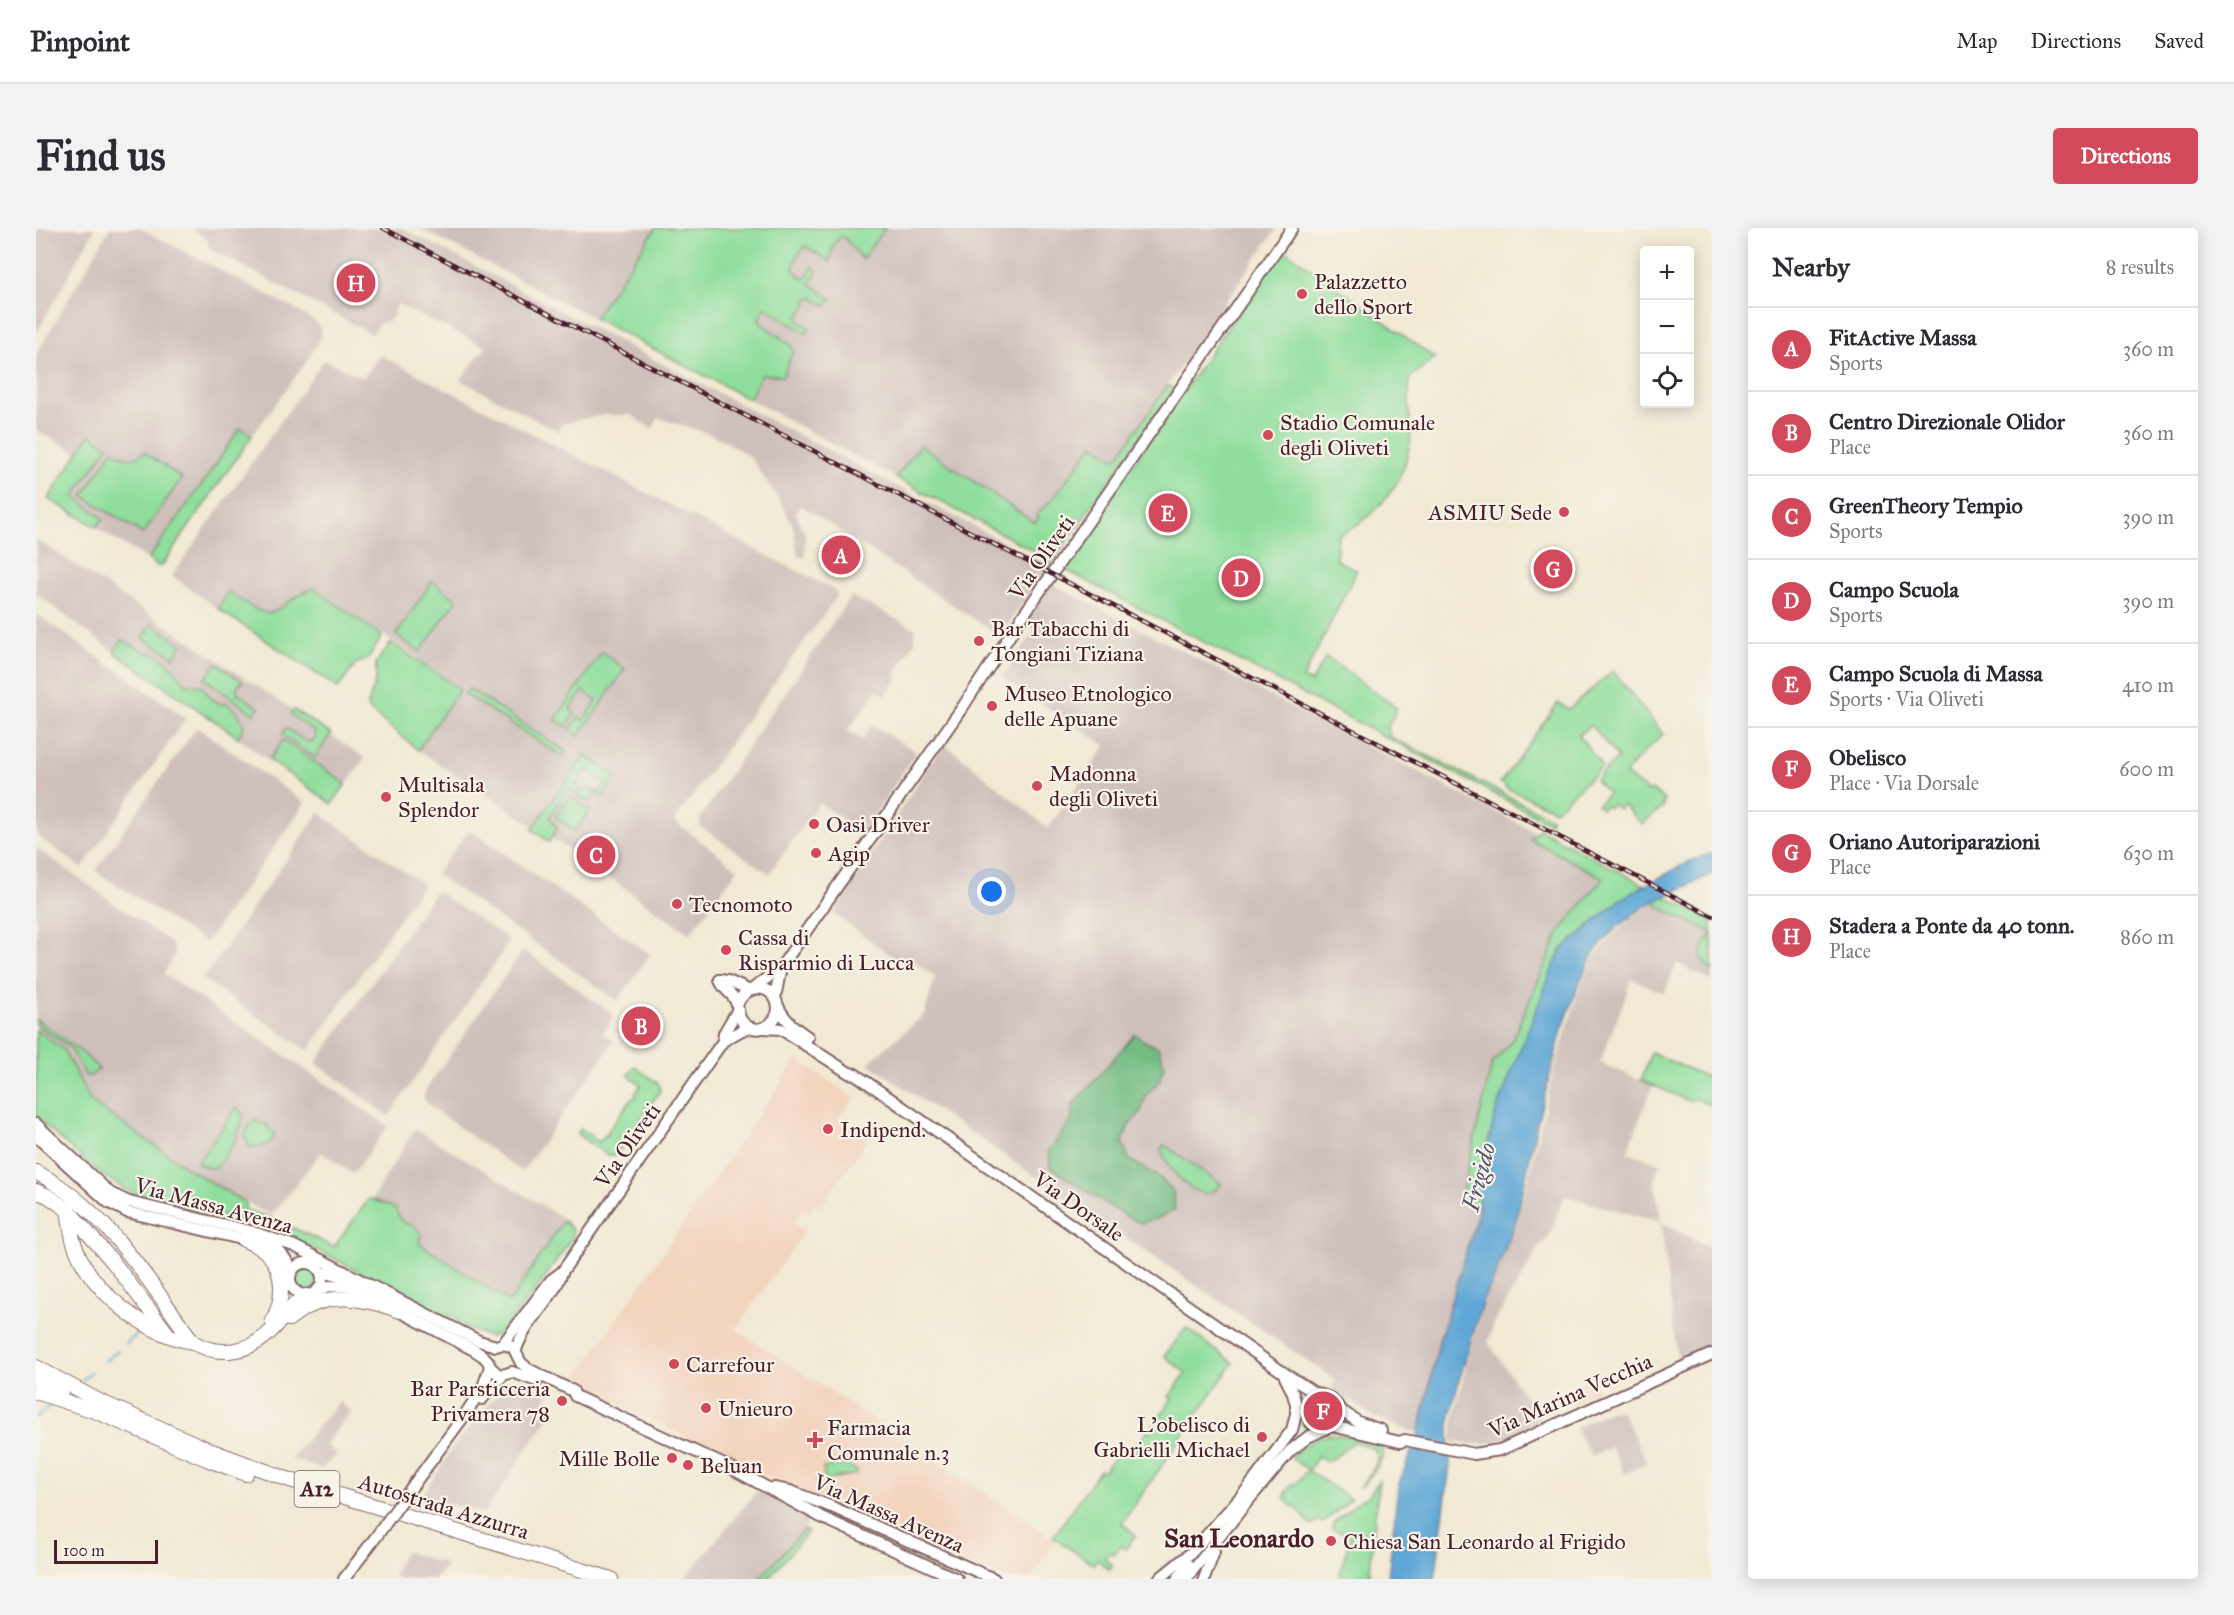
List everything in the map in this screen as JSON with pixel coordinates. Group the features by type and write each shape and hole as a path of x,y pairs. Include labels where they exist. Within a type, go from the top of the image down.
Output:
{"highway":[{"path":"39,1177 113,1262 168,1335"},
{"path":"39,1177 89,1209 128,1251 192,1342"},
{"path":"36,1191 48,1196 68,1210 75,1246 84,1264 111,1298 126,1312 152,1328 203,1348 217,1351 242,1348 272,1335 297,1312 322,1301 357,1298 400,1311"},
{"path":"244,1240 270,1257 281,1282 280,1305 259,1340"},
{"path":"259,1340 285,1306 289,1296 290,1278"},
{"path":"259,1340 269,1334 292,1306 313,1293"},
{"name":"A12","path":"38,1371 97,1412"},
{"name":"Autostrada Azzurra","path":"38,1371 212,1451 268,1472 611,1579"},
{"path":"36,1392 97,1412"},
{"name":"Autostrada Azzurra","path":"97,1412 209,1460 286,1488 579,1579"}],"main road":[{"name":"Via Oliveti","path":"751,989 781,967 1292,228"},
{"name":"Via Oliveti","path":"776,1000 781,967"},
{"path":"723,1041 742,1030 758,1028 773,1021 776,1015 776,1000 765,990 751,989 720,980 722,987 733,997 742,1022 758,1028"},
{"path":"737,1008 743,994 751,989"},
{"name":"Via Dorsale","path":"776,1000 783,1016 791,1026 852,1068 855,1074"},
{"name":"Via Oliveti","path":"518,1355 526,1329 558,1284 562,1272 723,1041 724,1033 737,1008"},
{"name":"Via Dorsale","path":"758,1028 781,1029 849,1073 855,1074 1283,1374 1325,1397"},
{"name":"Via Massa Avenza","path":"36,1124 110,1193 119,1198 272,1238 309,1253 479,1341 513,1347 530,1370 573,1391 576,1396"},
{"name":"Via Massa Avenza","path":"36,1136 108,1202 127,1212 263,1244 277,1250 286,1259 290,1278"},
{"path":"272,1238 303,1263"},
{"path":"321,1272 322,1284 313,1293 296,1293 290,1278 298,1265 303,1263 312,1264 321,1272 348,1278 378,1290"},
{"name":"Via Oliveti","path":"500,1345 551,1280 562,1272"},
{"name":"Via Massa Avenza","path":"313,1293 329,1286 353,1287 474,1350 498,1374 508,1373 532,1378 570,1396 576,1396 768,1487 786,1500 806,1510 955,1579"},
{"path":"344,1579 464,1416 483,1387 490,1352 500,1345"},
{"name":"Via Marina Vecchia","path":"1339,1409 1358,1422 1401,1436 1406,1440 1474,1454 1500,1450 1712,1354"},
{"path":"464,1416 518,1364 518,1355"},
{"path":"1258,1477 1295,1422 1296,1404 1283,1374"},
{"name":"Via Dorsale","path":"1283,1374 1301,1396 1307,1412"},
{"path":"1159,1579 1192,1552 1295,1435 1314,1400 1325,1397 1334,1401 1339,1409 1338,1419 1330,1427 1308,1437 1290,1451 1186,1579"},
{"path":"1307,1412 1313,1425 1323,1429 1330,1427"},
{"name":"Via Marina Vecchia","path":"1330,1427 1400,1442 1406,1440"},
{"name":"Via Massa Avenza","path":"768,1487 790,1491 832,1507 994,1579"},
{"path":"1177,1579 1223,1524 1249,1487"},
{"path":"1204,1579 1215,1551 1247,1502"}],"shaded area":[{"path":"36,228 95,228 36,334"},
{"path":"110,228 139,228 293,308 314,321 320,328 321,337 304,365 252,436 240,428 148,559 48,499 78,453 36,430 36,355"},
{"path":"191,228 402,228 1061,572 1056,579 1043,573 1000,636 801,505 796,512 801,528 805,531 805,558 798,556 793,526 781,502 750,457 730,444 710,434 658,418 652,429 631,415 605,415 581,419 560,425 560,432 460,380 486,347 397,304 393,317 386,322 379,323 372,334 208,248 208,240"},
{"path":"419,228 656,228 594,318"},
{"path":"885,228 1277,228 1116,459 1093,444 1054,497 1036,514 1039,518 1035,524 921,445 896,478 749,399 762,374 792,346 762,324 759,319 765,306 807,334 799,316 810,296 827,306 831,298 809,284 817,271 813,267 804,279 793,269 797,256 805,245 830,261 834,244 840,237 872,247"},
{"path":"380,355 836,591 837,596 674,821 738,869 690,934 573,852 418,750 460,688 315,588 305,592 278,612 268,614 253,609 229,591 218,609 172,576 324,360 363,378"},
{"path":"36,539 365,758 332,804 114,652 36,594"},
{"path":"1052,584 1535,832 1531,839 1604,878 1560,931 1512,1040 1492,1064 1460,1201 1478,1207 1478,1213 1440,1338 1419,1432 1408,1431 1371,1415 1332,1388 1336,1380 868,1063 924,1015 935,977 912,960 904,965 833,913 944,743 1048,828 1106,746 1002,677 1035,630 1025,622"},
{"path":"851,596 916,629 915,642 894,675 898,678 885,695 877,690 848,731 862,740 872,725 916,752 863,833 819,803 769,874 700,826 700,818"},
{"path":"36,614 186,718 82,868 36,835"},
{"path":"197,727 305,803 206,943 97,872 98,867"},
{"path":"319,813 423,884 308,1051 203,979"},
{"path":"469,830 650,954 618,1001 436,874"},
{"path":"36,848 171,943 175,954 164,974 388,1126 353,1174 321,1152 271,1216 192,1171 91,1102 63,1049 36,1030"},
{"path":"436,891 506,937 508,944 389,1116 316,1063"},
{"path":"1660,901 1712,928 1712,981 1677,963 1664,993 1632,979 1600,1063 1653,1085 1627,1152 1660,1163 1655,1179 1661,1222 1564,1196 1550,1234 1545,1242 1538,1246 1494,1323 1488,1342 1535,1411 1538,1426 1521,1435 1498,1442 1476,1444 1452,1442 1453,1424 1468,1357 1484,1301 1519,1218 1554,1070 1580,987 1596,954 1616,932 1644,908"},
{"path":"523,950 614,1015 603,1034 614,1041 522,1172 432,1108 424,1099 425,1091"},
{"path":"797,1059 854,1098 838,1119 868,1139 820,1208 815,1204 809,1213 803,1209 794,1223 805,1230 736,1329 1056,1540 1031,1579 1008,1579 973,1567 792,1488 573,1383"},
{"path":"415,1129 568,1221 496,1328 337,1256"},
{"path":"1661,1222 1707,1247 1712,1239 1710,1264 1712,1270 1712,1348 1680,1362 1677,1355"},
{"path":"1590,1377 1604,1396 1576,1408 1567,1394 1574,1386"},
{"path":"515,1380 549,1393 542,1406 553,1411 484,1513 454,1505 419,1500 453,1448 507,1382"},
{"path":"339,1402 351,1411 326,1444 337,1455 322,1469 290,1459"},
{"path":"1612,1410 1618,1412 1621,1410 1647,1463 1625,1474 1611,1447 1592,1457 1575,1428"},
{"path":"757,1491 806,1514 807,1525 804,1530 759,1579 684,1579"},
{"path":"404,1551 446,1564 445,1567 435,1579 399,1579 393,1575"}],"green space":[{"path":"656,228 885,228 862,259 844,237 840,237 834,244 830,262 805,246 797,257 793,269 804,279 813,267 817,271 810,284 831,298 827,306 810,297 799,316 799,321 810,328 807,334 765,307 759,319 762,324 792,346 793,351 783,376 762,374 749,399 594,318"},
{"path":"1282,248 1435,358 1411,377 1410,442 1402,472 1395,486 1376,510 1352,528 1338,535 1336,560 1357,570 1303,678 1311,683 1326,657 1397,708 1387,729 1391,737 1551,818 1550,823 1062,568"},
{"path":"1168,385 1174,389 1049,566 1044,563 1047,558 896,478 920,445 1035,523 1039,518 1036,515 1054,497 1093,444 1116,459"},
{"path":"240,428 252,436 162,566 158,566 148,559"},
{"path":"90,434 108,446 74,496 103,518 97,527 48,499"},
{"path":"113,450 128,458 136,457 144,452 182,478 143,534 83,496"},
{"path":"432,581 457,600 420,652 396,635"},
{"path":"314,588 382,636 368,659 357,663 338,688 218,609 228,591 245,603 266,613 273,612"},
{"path":"152,624 182,645 174,657 143,638"},
{"path":"122,640 166,660 186,684 202,686 212,699 220,704 228,704 238,713 244,726 238,737 114,652"},
{"path":"391,643 460,689 418,750 367,708 376,678 376,663"},
{"path":"602,652 625,669 579,736 570,729 579,716 584,720 597,701 583,691 570,709 575,714 566,727 555,720"},
{"path":"217,663 243,682 236,689 237,693 259,708 254,714 205,679"},
{"path":"1613,671 1663,734 1635,761 1626,774 1648,792 1652,790 1665,801 1662,803 1664,806 1642,824 1623,805 1619,809 1612,804 1609,808 1605,805 1602,809 1597,805 1608,793 1595,780 1618,758 1591,725 1579,735 1602,767 1555,810 1506,788 1503,783 1500,783 1558,703 1569,709"},
{"path":"469,689 567,752 563,757 465,694"},
{"path":"294,710 331,734 315,758 282,735 286,728 307,742 309,740 312,742 316,736 315,732 291,715"},
{"path":"283,740 346,784 332,804 269,760"},
{"path":"585,755 614,774 616,778 603,798 597,795 590,803 567,788 550,817 557,828 549,842 532,829","holes":["585,769 606,784 599,794 588,787 584,792 576,786"]},
{"path":"570,796 590,810 575,831 555,817"},
{"path":"1539,829 1645,885 1621,899 1561,950 1496,1111 1480,1176 1478,1207 1460,1201 1492,1064 1512,1040 1560,931 1603,878 1530,839"},
{"path":"1664,896 1712,920 1712,932 1660,908 1655,900"},
{"path":"1712,932 1712,971 1701,959 1701,952"},
{"path":"36,1019 84,1054 99,1069 90,1076 86,1076 70,1048 36,1024"},
{"path":"36,1030 63,1049 91,1102 192,1171 246,1203 245,1210 274,1219 334,1247 371,1199 395,1208 401,1221 415,1227 421,1234 419,1242 421,1245 508,1301 512,1299 563,1221 572,1229 574,1235 541,1283 502,1332 490,1337 483,1335 462,1325 452,1315 445,1317 295,1240 240,1220 141,1196 114,1182 36,1117"},
{"path":"1135,1034 1159,1048 1164,1065 1159,1082 1146,1095 1141,1112 1129,1125 1122,1142 1129,1159 1160,1178 1173,1191 1175,1209 1159,1218 1141,1223 1125,1216 1050,1167 1049,1150 1071,1122 1073,1105"},
{"path":"1651,1053 1712,1079 1712,1105 1696,1099 1689,1101 1641,1080"},
{"path":"634,1066 659,1084 660,1091 616,1155 607,1155 577,1134 581,1129 599,1142 605,1135 607,1136 608,1131 632,1098 637,1096 635,1094 641,1085 628,1075"},
{"path":"237,1107 243,1115 242,1122 225,1156 216,1168 208,1168 197,1163"},
{"path":"256,1120 267,1124 269,1130 275,1133 268,1144 249,1147 245,1135 251,1122"},
{"path":"1164,1145 1221,1184 1213,1191 1204,1193 1195,1191 1186,1185 1170,1167 1161,1149"},
{"path":"306,1268 315,1271 318,1280 315,1289 306,1292 297,1289 294,1280 297,1271"},
{"path":"1186,1328 1233,1363 1122,1523 1136,1535 1125,1549 1121,1546 1114,1554 1110,1552 1105,1558 1113,1565 1109,1569 1097,1560 1093,1564 1053,1537 1100,1470 1104,1471 1122,1446 1133,1452 1172,1399 1169,1397 1186,1373 1164,1356"},
{"path":"1328,1435 1378,1442 1382,1447 1383,1453 1378,1466 1360,1488 1377,1459 1377,1453 1365,1445 1353,1442 1327,1461 1318,1457 1308,1470 1291,1458 1308,1444"},
{"path":"845,1464 857,1471 857,1474 825,1480 823,1468"},
{"path":"1308,1470 1351,1499 1323,1523 1319,1520 1311,1526 1295,1506 1293,1508 1284,1498 1293,1483 1295,1485"},
{"path":"1379,1480 1369,1579 1340,1579 1351,1536 1332,1529 1333,1523 1360,1500 1369,1496"},
{"path":"804,1530 808,1532 768,1579 759,1579"}],"water":[{"path":"1712,853 1712,874 1643,907 1614,930 1594,952 1578,986 1562,1030 1537,1123 1517,1218 1483,1300 1458,1384 1449,1425 1450,1465 1435,1579 1388,1579 1398,1486 1419,1432 1440,1338 1478,1213 1480,1176 1496,1111 1551,972 1561,950 1621,899 1690,861"}],"waterway":[{"path":"126,1344 141,1331"},
{"path":"105,1361 118,1350"},
{"path":"82,1380 91,1372"},
{"path":"36,1417 54,1403"}],"railway":[{"path":"383,228 1712,916"}],"place":[{"name":"Stadera a Ponte da 40 tonn.","path":"356,283"},
{"name":"Palazzetto dello Sport","path":"1302,294"},
{"name":"Stadio Comunale degli Oliveti","path":"1268,435"},
{"name":"ASMIU Sede","path":"1564,512"},
{"name":"Campo Scuola di Massa","path":"1168,513"},
{"name":"FitActive Massa","path":"841,555"},
{"name":"Oriano Autoriparazioni","path":"1553,569"},
{"name":"Campo Scuola","path":"1241,578"},
{"name":"Bar Tabacchi di Tongiani Tiziana","path":"979,641"},
{"name":"Museo Etnologico delle Apuane","path":"992,706"},
{"name":"Madonna degli Oliveti","path":"1037,786"},
{"name":"Multisala Splendor","path":"386,797"},
{"name":"Oasi Driver","path":"814,824"},
{"name":"Agip","path":"816,853"},
{"name":"GreenTheory Tempio","path":"596,855"},
{"name":"Tecnomoto","path":"677,904"},
{"name":"Cassa di Risparmio di Lucca","path":"726,950"},
{"name":"Centro Direzionale Olidor","path":"641,1026"},
{"name":"Indipend.","path":"828,1129"},
{"name":"Carrefour","path":"674,1364"},
{"name":"Bar Parsticceria Privamera 78","path":"562,1401"},
{"name":"Unieuro","path":"706,1408"},
{"name":"Obelisco","path":"1323,1411"},
{"name":"L’obelisco di Gabrielli Michael","path":"1262,1437"},
{"name":"Farmacia Comunale n.3","path":"815,1440"},
{"name":"Mille Bolle","path":"672,1458"},
{"name":"Beluan","path":"688,1465"},
{"name":"Chiesa San Leonardo al Frigido","path":"1331,1541"}],"district":[{"name":"San Leonardo","path":"1239,1538"}],"water label":[{"name":"Frigido","path":"1479,1177"}]}
